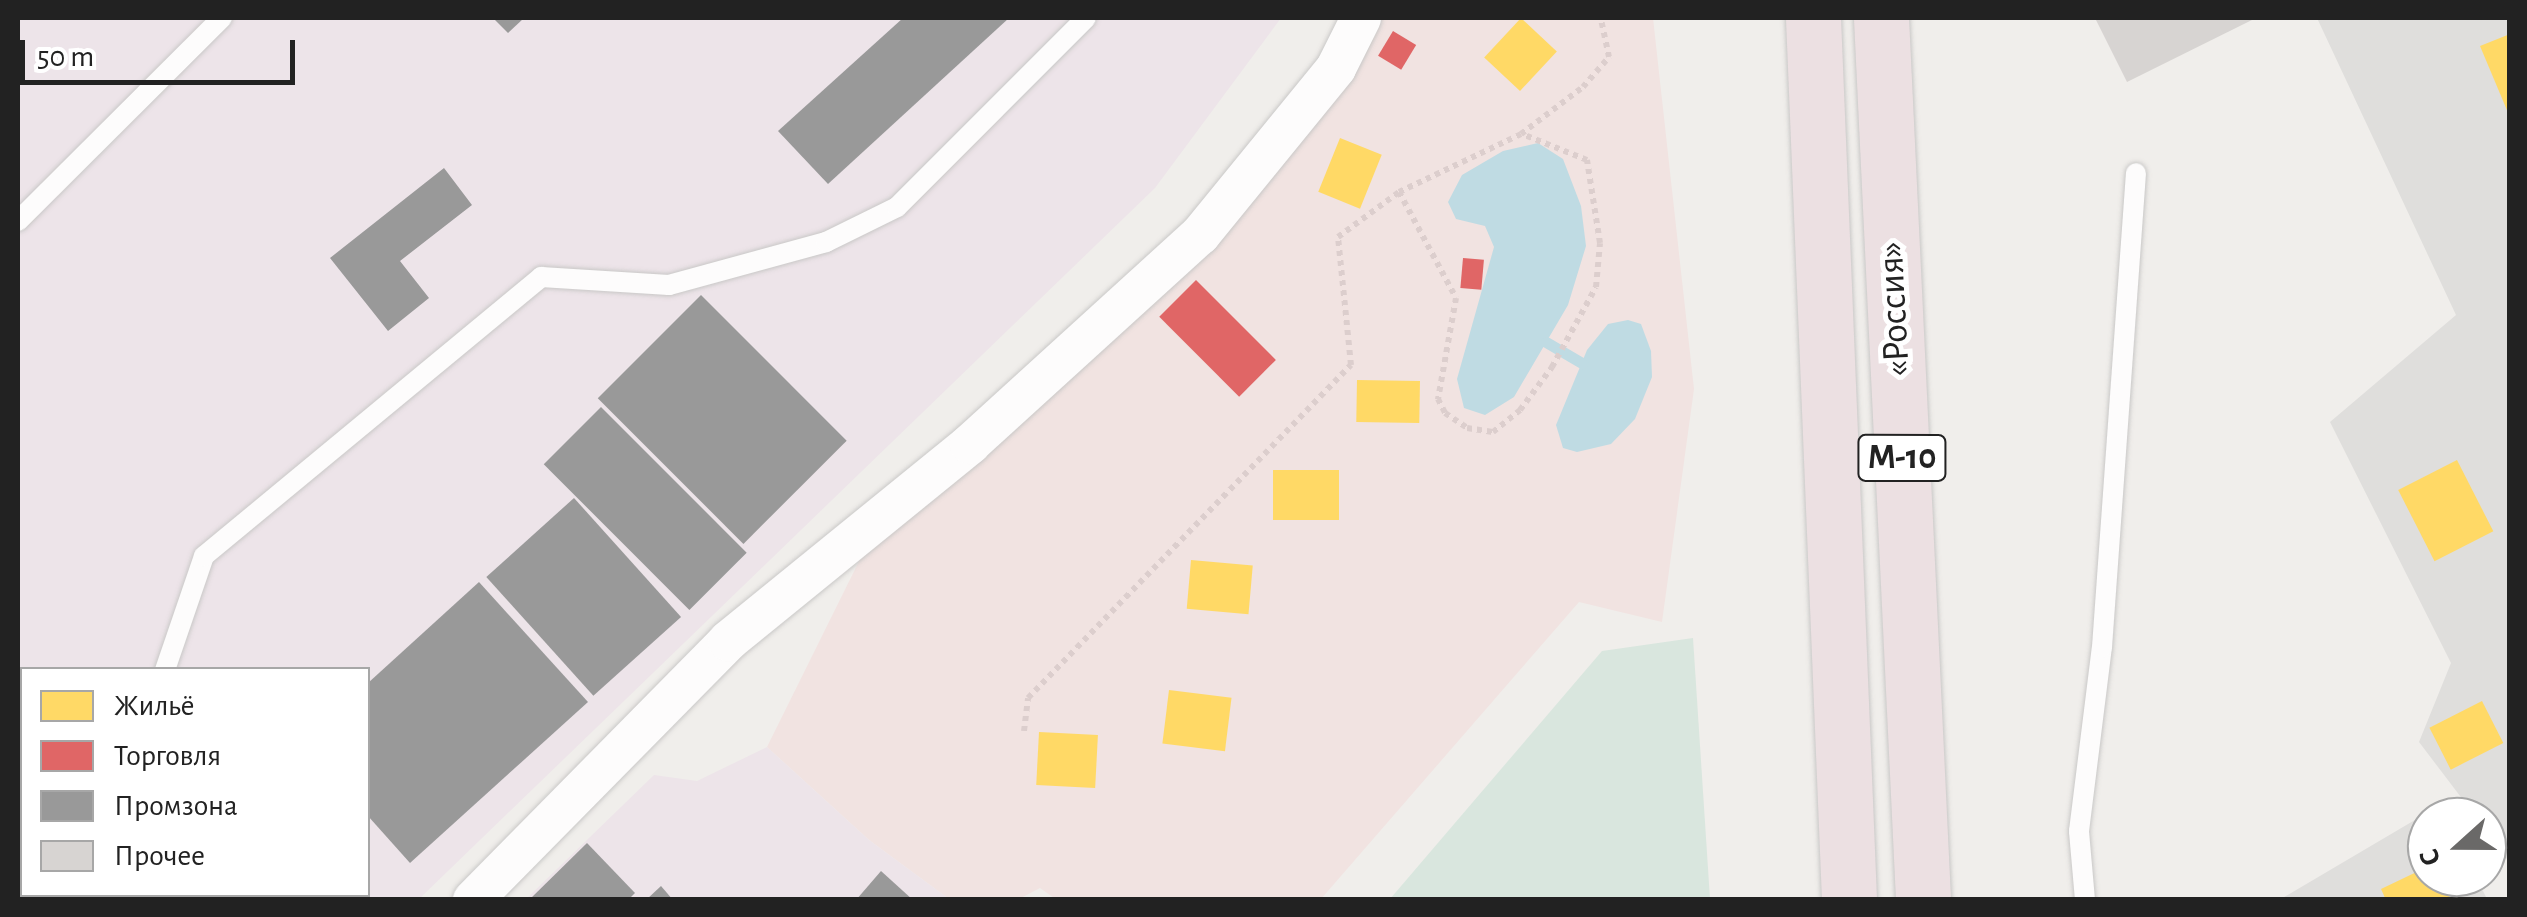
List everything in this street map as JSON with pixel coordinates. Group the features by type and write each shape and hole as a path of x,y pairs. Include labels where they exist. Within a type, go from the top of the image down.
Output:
{"highway":[{"name":"«Россия»","path":"1813,18 1849,900"},
{"name":"«Россия»","path":"1882,18 1923,900"}],"street":[{"path":"473,900 728,640 970,444 1200,235 1336,68 1361,18"}],"lane":[{"path":"18,222 222,18"},
{"path":"166,667 204,556 541,276 669,285 826,242 897,207 1086,18"},
{"path":"2084,900 2080,831 2102,646 2136,173"}],"path":[{"path":"1024,730 1028,698 1350,365 1338,237 1399,192 1520,134 1583,87 1609,57 1601,18"},
{"path":"1399,192 1456,298 1438,374 1444,414 1466,428 1493,432 1520,410 1552,367 1596,287 1600,243 1595,180 1587,160 1520,134"}],"shaded area":[{"path":"18,18 1281,18 1155,188 418,900 18,899"},
{"path":"1346,18 1653,18 1694,389 1662,622 1579,602 1321,899 1057,900 1040,888 1019,899 949,899 869,840 767,747 876,527 1200,235"},
{"path":"2317,18 2509,18 2509,862 2507,797 2461,797 2419,742 2451,663 2330,422 2456,315"},
{"path":"1693,638 1710,899 1390,899 1602,651"},
{"path":"767,747 869,840 949,899 525,900 654,775 697,781"},
{"path":"2407,825 2407,897 2487,899 2279,900"}],"water":[{"path":"1538,143 1563,159 1581,206 1586,246 1568,305 1514,397 1485,415 1464,408 1457,379 1494,247 1485,226 1456,219 1448,202 1462,175 1503,151"},
{"path":"1628,320 1641,324 1651,351 1652,377 1635,419 1611,444 1577,452 1563,448 1556,425 1587,350 1608,324"}],"building: Жильё":[{"path":"1521,18 1557,51 1520,91 1484,57"},
{"path":"2510,34 2510,115 2509,115 2480,46"},
{"path":"1340,138 1382,155 1360,209 1318,192"},
{"path":"1357,380 1420,381 1419,423 1356,422"},
{"path":"2457,460 2493,531 2435,561 2398,490"},
{"path":"1273,470 1339,470 1339,520 1273,520"},
{"path":"1191,560 1253,565 1248,614 1187,609"},
{"path":"1169,690 1232,698 1225,751 1162,744"},
{"path":"2482,701 2503,743 2451,770 2429,728"},
{"path":"1039,732 1098,735 1095,788 1036,785"},
{"path":"2407,877 2407,897 2451,900 2386,900 2381,889"}],"building: Торговля":[{"path":"1393,31 1416,45 1401,70 1378,56"},
{"path":"1463,258 1484,260 1481,290 1460,288"},
{"path":"1196,280 1276,360 1239,397 1159,317"}],"building: Промзона":[{"path":"493,18 524,18 508,33"},
{"path":"903,18 1009,18 828,184 778,131"},
{"path":"444,168 472,205 400,261 429,298 388,331 330,258"},
{"path":"701,295 847,441 743,544 598,398"},
{"path":"601,407 747,553 689,610 544,464"},
{"path":"574,498 681,617 593,696 486,577"},
{"path":"479,582 588,702 410,863 370,818 370,681"},
{"path":"587,843 635,893 628,900 529,900"},
{"path":"881,871 913,900 856,900"},
{"path":"661,886 673,900 646,900"},
{"path":"135,897 332,897 332,900"}],"building: Прочее":[{"path":"2095,18 2256,18 2127,82"}],"waterway":[{"path":"1546,342 1582,363"}]}
